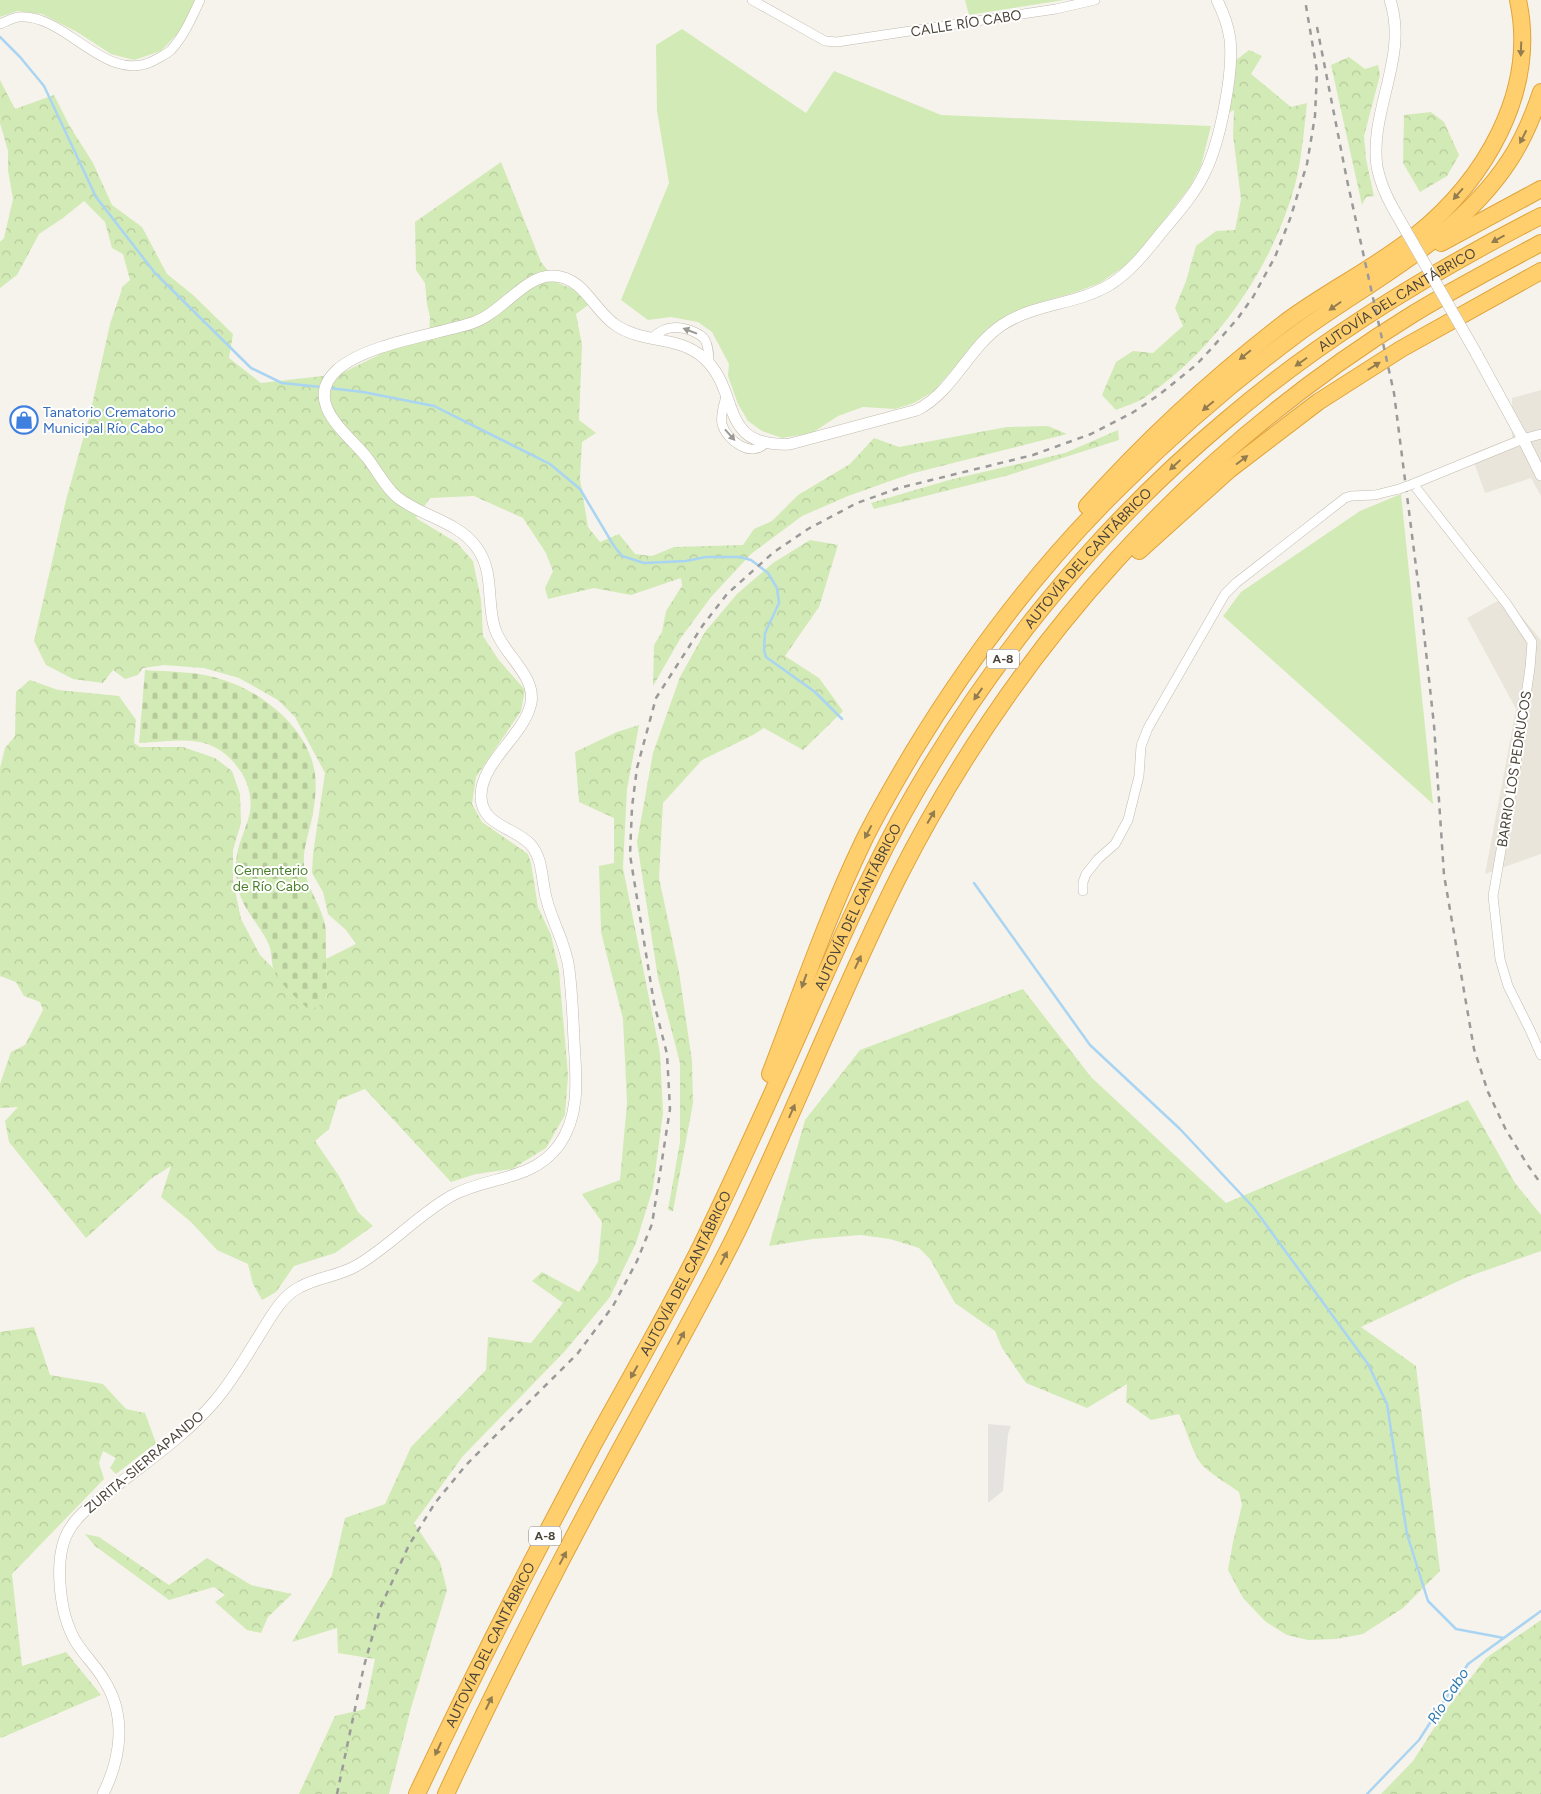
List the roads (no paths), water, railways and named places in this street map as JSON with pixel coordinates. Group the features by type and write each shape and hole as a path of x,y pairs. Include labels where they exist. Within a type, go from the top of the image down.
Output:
{"highway":[{"path":"682,1283 756,1111 817,945 864,841 927,723 963,665 997,615 1073,521 1166,423 1223,373 1285,323 1414,237 1436,218 1473,177 1500,133 1513,99 1521,60 1521,24 1518,0"},
{"path":"1376,280 1436,238 1467,211 1490,186 1518,146 1531,120 1541,92"},
{"path":"890,790 968,667 1007,615 1082,526 1122,484 1177,433 1231,386 1338,304 1376,280 1494,213 1541,189"},
{"name":"AUTOVÍA DEL CANTÁBRICO","path":"417,1794 508,1608 682,1283 733,1179 884,849 954,729 994,672 1036,616 1102,539 1148,491 1198,444 1269,385 1399,296 1541,216"},
{"name":"AUTOVÍA DEL CANTÁBRICO","path":"446,1794 537,1607 735,1235 857,963 903,868 952,781 1002,702 1060,624 1136,539 1219,459 1296,396 1390,329 1463,285 1541,244"},
{"path":"952,781 1011,698 1080,614 1142,548 1230,470 1318,402 1401,349 1541,271"}],"street":[{"path":"0,24 17,17 38,20 56,28 107,59 127,67 148,63 170,51 184,33 200,0"},
{"name":"CALLE RÍO CABO","path":"752,0 825,41 837,42 1056,9 1095,0"},
{"name":"ZURITA-SIERRAPANDO","path":"103,1794 113,1772 118,1752 119,1720 114,1699 108,1686 77,1644 67,1620 59,1562 62,1544 72,1525 87,1509 182,1433 210,1406 227,1386 275,1311 289,1294 308,1283 343,1272 358,1265 426,1213 456,1193 483,1182 516,1175 536,1166 548,1157 562,1140 574,1108 576,1077 568,963 564,946 547,902 539,859 534,848 526,841 490,818 483,809 481,799 482,786 487,774 528,713 532,698 531,688 496,632 492,614 488,574 483,558 466,537 453,528 407,504 391,492 365,455 332,419 324,400 325,389 329,379 342,366 366,354 402,341 482,319 499,308 528,283 544,276 558,276 574,283 586,292 603,315 612,323 630,332 675,342 688,347 709,364 720,380 732,415 738,425 751,436 765,443 777,445 790,444 917,410 936,398 980,345 1003,324 1034,310 1096,292 1119,278 1136,263 1189,198 1205,172 1211,157 1225,100 1231,55 1228,30 1216,0"},
{"path":"1390,0 1395,20 1396,40 1379,120 1376,149 1380,180 1394,210 1476,353 1541,475"},
{"path":"652,338 663,329 672,327 681,327 696,332 707,345 709,364"},
{"path":"1082,890 1086,874 1098,859 1115,844 1128,820 1139,776 1141,746 1148,728 1225,594 1236,583 1346,498 1351,496 1375,496 1399,489 1523,439 1541,434"},
{"name":"BARRIO LOS PEDRUCOS","path":"1412,484 1506,603 1532,642 1530,668 1516,760 1493,896 1500,959 1508,986 1541,1055"}],"waterway":[{"path":"0,37 20,57 44,86 96,197 155,273 251,368 282,383 321,387"},
{"path":"329,388 363,392 434,406 550,464 580,489 622,556 644,563 686,561 706,557 740,557 751,560 768,573 777,588 779,603 765,633 764,650 766,657 815,692 842,719"},
{"path":"974,883 1090,1045 1180,1129 1253,1207 1368,1364 1387,1404 1407,1534 1428,1601 1456,1629 1504,1638"},
{"name":"Río Cabo","path":"1367,1794 1419,1740 1468,1664 1541,1611"}],"railway":[{"path":"337,1794 364,1666 381,1606 409,1545 435,1503 466,1465 578,1353 613,1306 637,1261 652,1224 670,1109 667,1054 654,1003 630,855 632,807 637,768 656,698 703,625 727,594 774,552 808,529 857,503 899,488 1033,455 1091,434 1132,413 1160,394 1196,365 1211,349 1238,318 1253,297 1275,257 1290,219 1307,164 1315,116 1317,71 1305,0"},
{"path":"1317,27 1347,180 1394,393 1434,725 1444,875 1474,1049 1488,1092 1506,1130 1541,1184"}],"place":[{"name":"Tanatorio Crematorio Municipal Río Cabo","path":"24,420"}],"park label":[{"name":"Cementerio de Río Cabo","path":"271,878"}]}
